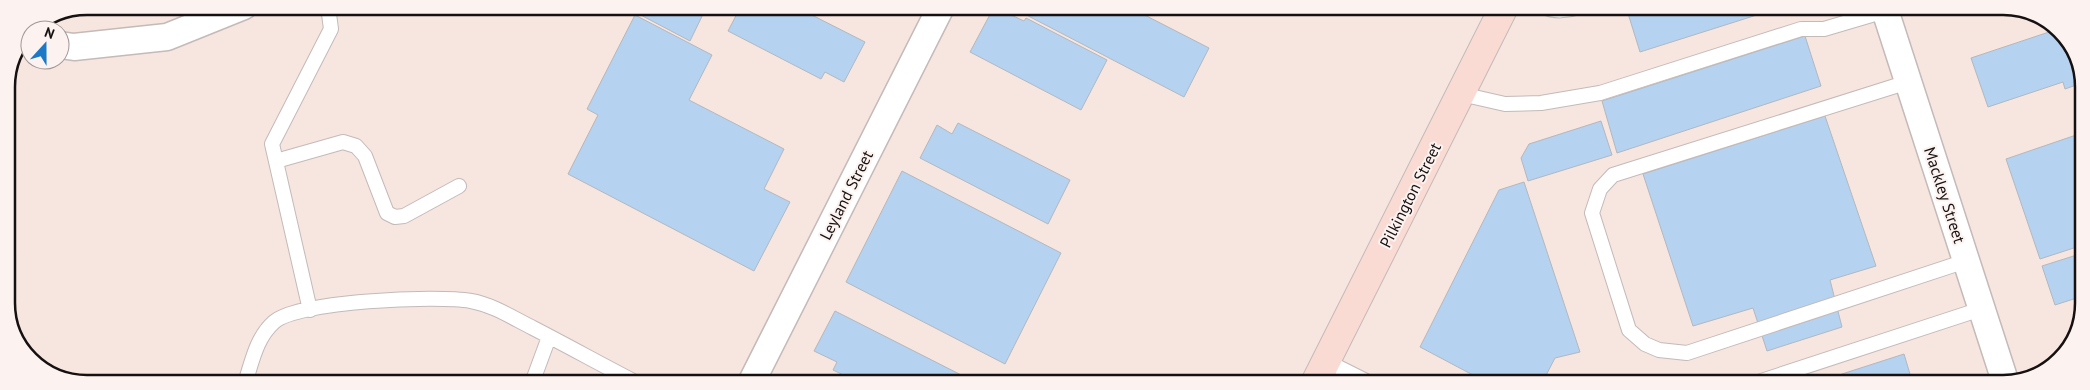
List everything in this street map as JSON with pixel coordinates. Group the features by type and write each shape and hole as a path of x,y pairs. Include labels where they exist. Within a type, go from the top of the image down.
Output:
{"street":[{"path":"70,46 167,37 222,15"},
{"name":"Leyland Street","path":"756,375 937,15"},
{"name":"Pilkington Street","path":"1320,372 1500,15"},
{"name":"Mackley Street","path":"1887,15 2003,375"}],"lane":[{"path":"310,310 272,144 331,29 329,15"},
{"path":"1461,94 1505,104 1541,103 1600,93 1801,29 1824,29 1867,15"},
{"path":"1908,82 1613,174 1600,189 1592,213 1628,330 1644,344 1659,350 1687,353 1966,261"},
{"path":"276,161 342,142 356,146 365,156 387,213 395,216 404,216 459,186"},
{"path":"248,375 256,348 263,334 275,321 294,313 344,304 412,298 470,301 496,309 622,375"},
{"path":"1780,375 1982,309"},
{"path":"535,375 549,337"},
{"path":"1320,372 1334,375"}],"shaded area":[{"path":"87,15 2003,15 2022,17 2035,22 2054,36 2068,55 2074,73 2074,312 2068,335 2050,357 2031,370 2003,375 87,375 68,373 47,363 30,347 20,331 16,317 16,73 20,59 20,70 70,70 70,20 59,20"}],"building":[{"path":"635,15 712,55 689,100 784,149 764,189 790,202 754,271 568,174 598,115 587,109"},
{"path":"641,15 703,15 690,41"},
{"path":"736,15 812,15 865,42 844,82 825,72 821,79 728,31"},
{"path":"990,15 1011,15 1024,21 1026,18 1107,60 1081,110 970,52"},
{"path":"1026,15 1145,15 1209,48 1184,97"},
{"path":"1628,15 1757,15 1640,52"},
{"path":"2049,32 2068,55 2074,73 2075,86 2065,89 2063,82 1988,107 1971,58"},
{"path":"1805,36 1821,86 1617,153 1602,101"},
{"path":"1825,116 1876,266 1830,280 1842,327 1767,351 1753,308 1693,326 1643,174"},
{"path":"1601,121 1612,155 1528,181 1521,158 1529,144"},
{"path":"958,123 1070,180 1048,224 920,158 937,125 952,134"},
{"path":"2075,135 2075,248 2040,259 2006,159"},
{"path":"902,171 1061,253 1005,364 846,282"},
{"path":"1524,182 1580,352 1555,358 1546,375 1473,375 1420,347 1499,190"},
{"path":"2075,256 2075,299 2055,305 2042,266"},
{"path":"835,311 961,375 843,375 833,370 837,362 814,351"},
{"path":"1904,354 1910,375 1839,375"}]}
